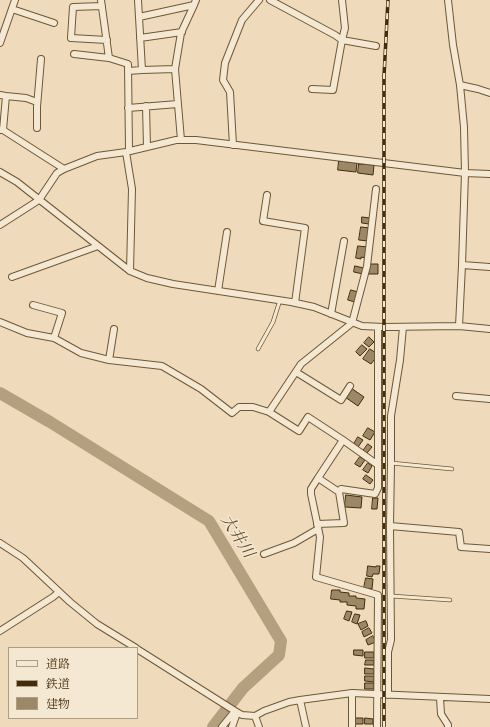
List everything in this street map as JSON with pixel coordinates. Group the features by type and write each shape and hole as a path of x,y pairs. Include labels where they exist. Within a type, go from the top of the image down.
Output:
{"street":[{"path":"0,43 15,0"},
{"path":"138,0 142,70"},
{"path":"234,145 230,92 223,80 225,63 242,20 259,0"},
{"path":"270,0 342,40 376,46"},
{"path":"312,90 333,90 345,28 342,0"},
{"path":"448,0 453,45 460,85 464,127 462,265 459,326"},
{"path":"107,40 71,38 73,7 102,3 107,40 109,58"},
{"path":"139,17 195,3"},
{"path":"181,140 175,69 182,32 195,3"},
{"path":"12,9 54,23"},
{"path":"140,38 182,32"},
{"path":"74,54 109,58 128,64 128,152 132,189 130,271"},
{"path":"37,128 37,102 41,59"},
{"path":"128,71 175,69"},
{"path":"460,85 490,93"},
{"path":"37,102 26,98 3,96 2,130 64,169"},
{"path":"128,108 178,104"},
{"path":"146,106 147,147"},
{"path":"0,225 39,200 57,172 97,156 128,152 176,140 196,140 464,173 490,174"},
{"path":"0,172 17,182 130,271 147,278 173,284 280,300 314,307 362,326 459,326 490,329"},
{"path":"269,412 301,364 352,323 367,266 376,189"},
{"path":"267,195 263,221 305,228 295,303"},
{"path":"218,291 227,232"},
{"path":"331,314 344,241"},
{"path":"12,277 98,246"},
{"path":"462,265 490,268"},
{"path":"33,305 62,313 54,338"},
{"path":"0,322 27,333 54,338 81,353 109,360 162,366 201,389 232,413 239,407 253,407 269,412 299,431 308,417 378,465"},
{"path":"339,492 341,489 375,494 378,488 378,327"},
{"path":"388,695 388,652 391,640 391,416 400,360 403,327"},
{"path":"109,360 114,329"},
{"path":"296,372 341,400 350,386"},
{"path":"456,396 490,399"},
{"path":"343,440 311,489 320,537 316,577 378,594 377,727"},
{"path":"264,554 294,543 318,526 344,523 339,492 318,478"},
{"path":"390,526 459,532 461,547 490,549"},
{"path":"0,543 23,558 59,592 97,624 135,647"},
{"path":"0,631 59,592"},
{"path":"138,649 226,706 247,716 255,716 289,702 352,693 490,699"},
{"path":"352,693 352,727"},
{"path":"440,698 441,714 448,727"},
{"path":"300,700 306,727"},
{"path":"222,727 235,711"},
{"path":"232,727 235,711"},
{"path":"255,716 259,727"}],"lane":[{"path":"258,349 273,322 280,300"},
{"path":"391,462 452,468"},
{"path":"391,596 450,600"}],"building":[{"path":"339,161 357,163 356,172 338,170"},
{"path":"359,164 374,165 373,175 358,173"},
{"path":"362,217 370,218 369,224 362,223"},
{"path":"361,227 370,228 368,241 359,240"},
{"path":"358,246 368,247 366,258 356,258"},
{"path":"370,264 378,264 378,274 369,274"},
{"path":"355,266 364,268 363,274 354,272"},
{"path":"351,290 358,292 355,302 348,300"},
{"path":"369,337 374,342 369,347 364,343"},
{"path":"362,345 367,349 360,356 356,352"},
{"path":"370,349 376,353 377,356 371,364 363,359"},
{"path":"351,388 364,397 358,406 345,397"},
{"path":"368,428 375,432 370,440 363,436"},
{"path":"358,437 363,440 358,447 354,444"},
{"path":"368,444 372,447 367,453 363,451"},
{"path":"360,457 365,460 360,467 355,464"},
{"path":"368,463 372,466 368,473 363,470"},
{"path":"366,475 373,480 370,484 363,479"},
{"path":"346,495 362,497 361,508 345,507"},
{"path":"373,498 378,498 377,509 372,509"},
{"path":"368,566 380,566 379,574 373,574 372,577 367,576"},
{"path":"366,578 373,579 372,589 364,588"},
{"path":"332,590 340,590 340,592 349,593 349,596 356,596 356,598 365,599 364,609 356,609 356,606 347,605 347,602 340,602 340,600 331,599"},
{"path":"347,611 352,612 349,621 344,619"},
{"path":"355,614 360,615 357,624 352,622"},
{"path":"366,621 368,626 361,630 358,624"},
{"path":"369,628 372,633 364,637 362,632"},
{"path":"373,636 376,642 368,645 366,640"},
{"path":"354,650 363,650 363,656 354,655"},
{"path":"365,652 374,652 374,658 365,658"},
{"path":"366,660 374,660 374,665 365,665"},
{"path":"365,668 374,669 374,674 365,674"},
{"path":"365,676 374,676 374,682 365,681"},
{"path":"365,683 374,683 374,689 365,689"},
{"path":"355,718 363,718 363,724 355,724"},
{"path":"365,718 373,719 373,724 365,724"}],"waterway":[{"name":"大井川","path":"0,393 50,422 209,521 281,641 279,655 243,688 213,727"}],"railway":[{"path":"384,727 384,76 388,0"}]}
